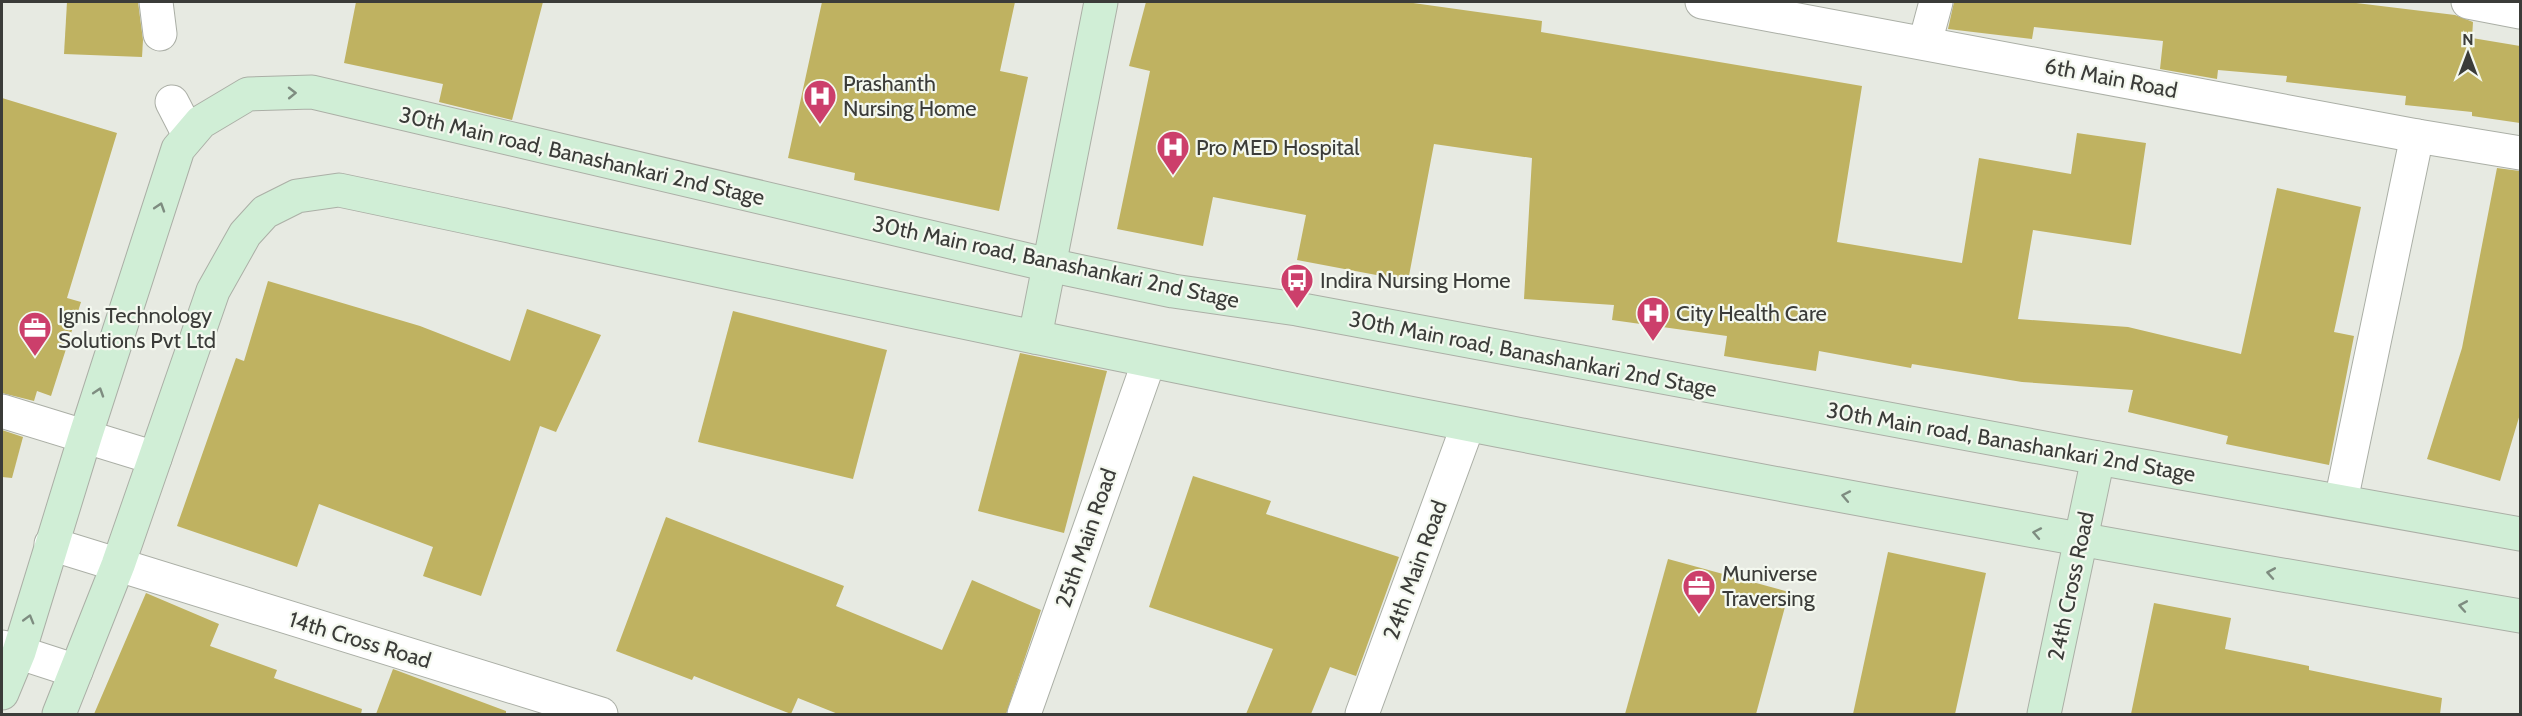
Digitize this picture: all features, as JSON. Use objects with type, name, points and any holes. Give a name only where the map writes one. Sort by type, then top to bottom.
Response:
[{"type":"main road","points":[[1035,337],[1101,2]]},
{"type":"main road","name":"30th Main road, Banashankari 2nd Stage","points":[[2,693],[10,650],[51,544],[178,149],[201,122],[248,94],[312,93],[1049,265],[1173,291],[1298,309],[2520,534]]},
{"type":"main road","points":[[59,714],[118,565],[213,291],[245,234],[265,212],[297,196],[339,190],[1149,361],[1468,425],[2080,541],[2520,616]]},
{"type":"main road","name":"24th Cross Road","points":[[2044,714],[2098,458]]},
{"type":"street","points":[[156,2],[160,34]]},
{"type":"street","name":"6th Main Road","points":[[1702,2],[2416,136],[2520,153]]},
{"type":"street","points":[[1925,43],[1935,2]]},
{"type":"street","points":[[2468,2],[2520,12]]},
{"type":"street","points":[[172,102],[189,135]]},
{"type":"street","points":[[2341,501],[2416,136]]},
{"type":"street","name":"25th Main Road","points":[[1023,714],[1149,361]]},
{"type":"street","points":[[2,411],[155,458]]},
{"type":"street","name":"24th Main Road","points":[[1362,714],[1468,425]]},
{"type":"street","name":"14th Cross Road","points":[[51,544],[601,714]]},
{"type":"street","points":[[10,650],[76,671]]},
{"type":"building","points":[[67,2],[138,2],[143,40],[142,57],[64,54]]},
{"type":"building","points":[[356,2],[543,2],[512,120],[439,102],[443,84],[344,63]]},
{"type":"building","points":[[822,2],[1015,2],[1000,71],[1028,77],[999,211],[854,180],[855,173],[788,158]]},
{"type":"building","points":[[1146,2],[1406,2],[1542,21],[1541,32],[1862,86],[1837,242],[1962,263],[1979,158],[2071,174],[2077,133],[2146,143],[2131,245],[2033,230],[2018,319],[2128,327],[2241,354],[2277,188],[2361,207],[2334,332],[2354,336],[2329,465],[2226,444],[2228,436],[2128,412],[2133,390],[2022,382],[1912,364],[1911,368],[1819,351],[1816,371],[1724,356],[1727,336],[1612,320],[1614,305],[1524,299],[1532,158],[1434,144],[1408,281],[1297,260],[1306,215],[1213,197],[1203,246],[1117,229],[1150,71],[1129,66]]},
{"type":"building","points":[[1954,2],[2348,2],[2455,15],[2473,22],[2472,38],[2520,46],[2520,123],[2472,116],[2472,112],[2405,105],[2406,96],[2286,82],[2287,76],[2218,70],[2217,79],[2160,69],[2163,41],[2034,27],[2032,39],[1948,29]]},
{"type":"building","points":[[2,98],[117,133],[67,298],[81,302],[51,396],[37,391],[34,401],[2,393]]},
{"type":"building","points":[[2497,168],[2520,171],[2520,414],[2500,481],[2427,459],[2462,348]]},
{"type":"building","points":[[268,281],[420,326],[510,361],[527,309],[601,335],[556,432],[540,426],[481,596],[423,576],[433,547],[319,504],[297,567],[177,526],[236,358],[244,361]]},
{"type":"building","points":[[733,311],[887,350],[853,479],[698,442]]},
{"type":"building","points":[[1020,353],[1107,371],[1064,533],[978,511]]},
{"type":"building","points":[[2,430],[23,437],[12,478],[2,477]]},
{"type":"building","points":[[1193,476],[1271,501],[1266,514],[1399,557],[1356,676],[1330,667],[1311,714],[1246,714],[1273,649],[1149,607]]},
{"type":"building","points":[[666,517],[844,586],[836,606],[942,650],[972,580],[1041,610],[1006,714],[838,714],[798,698],[791,714],[694,676],[692,680],[616,651]]},
{"type":"building","points":[[1888,552],[1986,573],[1955,714],[1853,714]]},
{"type":"building","points":[[1668,559],[1789,592],[1756,714],[1625,714]]},
{"type":"building","points":[[146,593],[219,624],[210,646],[277,670],[274,678],[362,709],[361,714],[94,714]]},
{"type":"building","points":[[2154,603],[2231,618],[2225,649],[2309,666],[2309,670],[2442,698],[2440,714],[2131,714]]},
{"type":"building","points":[[393,669],[506,711],[506,714],[376,714]]},
{"type":"place","name":"Prashanth Nursing Home","points":[[820,125]]},
{"type":"place","name":"Pro MED Hospital","points":[[1173,176]]},
{"type":"place","name":"Indira Nursing Home","points":[[1297,309]]},
{"type":"place","name":"City Health Care","points":[[1653,342]]},
{"type":"place","name":"Ignis Technology Solutions Pvt Ltd","points":[[35,357]]},
{"type":"place","name":"Muniverse Traversing","points":[[1699,615]]}]
